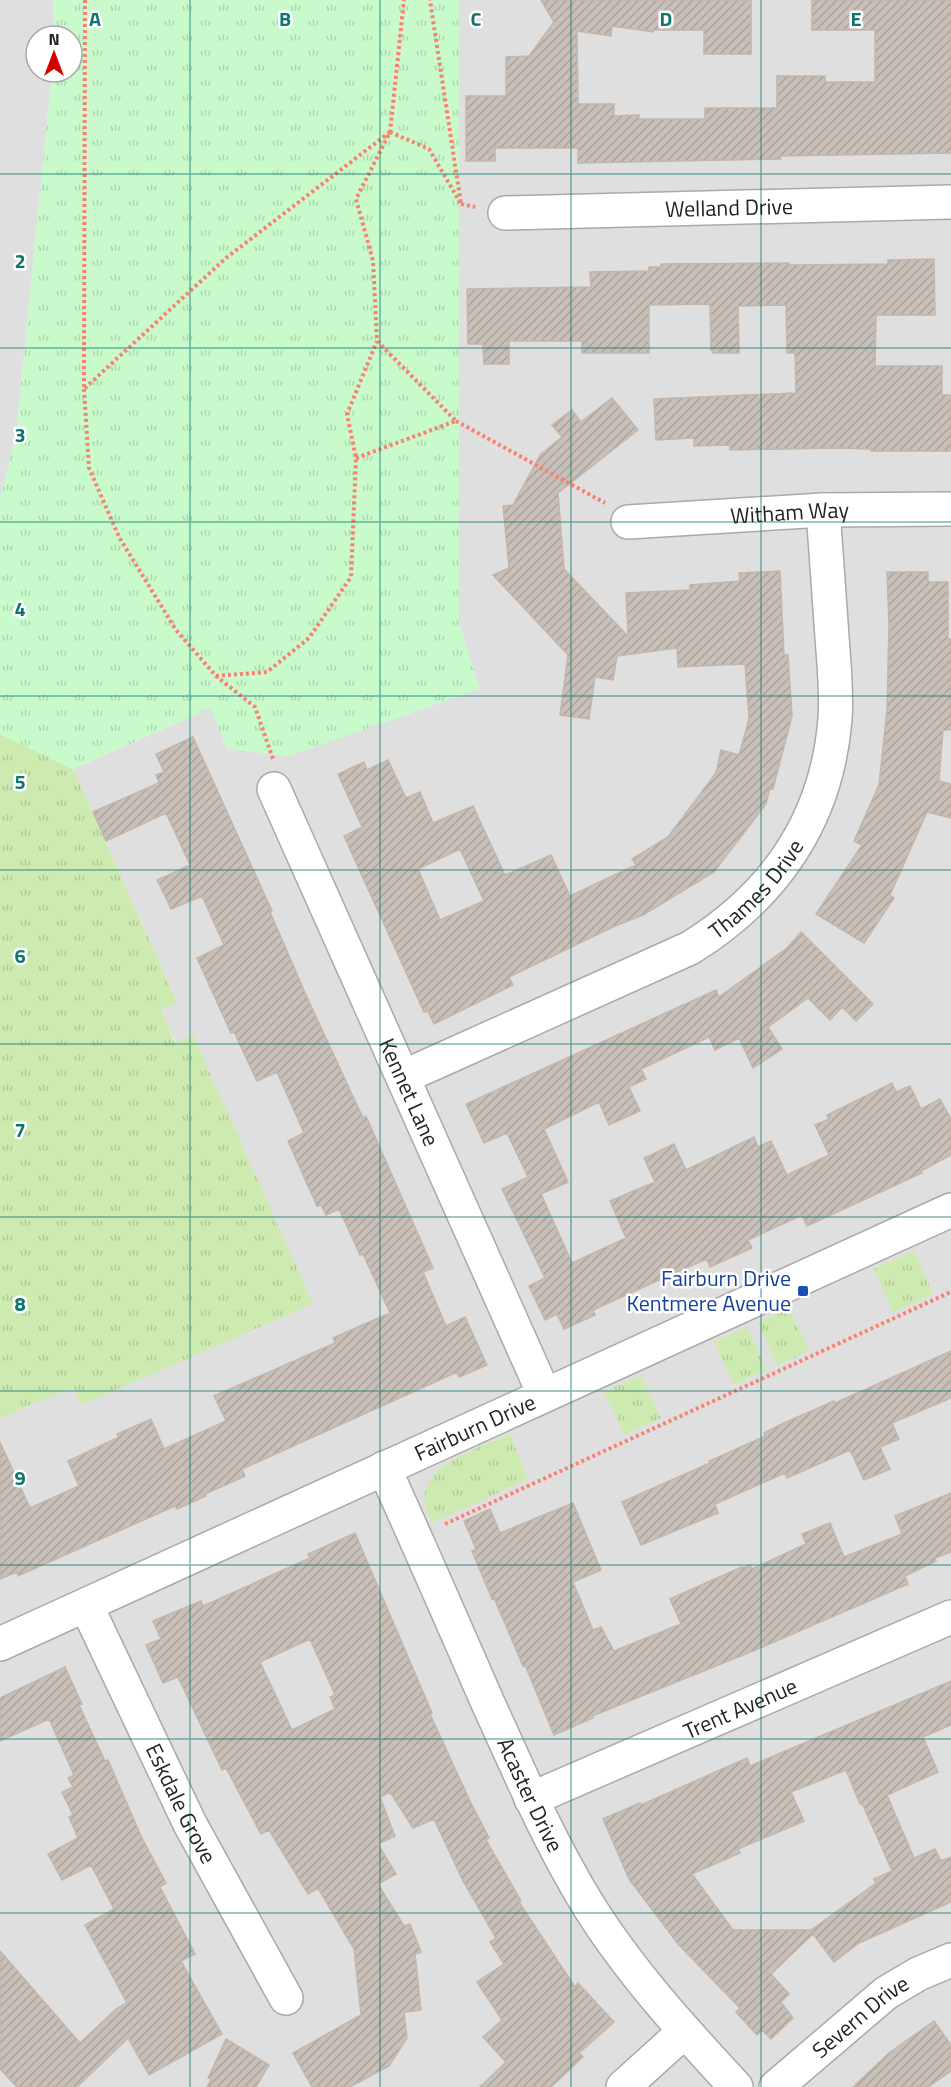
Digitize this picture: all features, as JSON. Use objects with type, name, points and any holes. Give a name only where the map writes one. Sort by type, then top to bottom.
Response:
[{"type":"street","name":"Welland Drive","points":[[505,213],[951,202]]},
{"type":"street","name":"Witham Way","points":[[628,522],[823,510],[951,508]]},
{"type":"street","name":"Thames Drive","points":[[403,1077],[690,948],[738,914],[778,871],[792,851],[814,809],[833,741],[836,694],[823,510]]},
{"type":"street","name":"Kennet Lane","points":[[274,789],[544,1394]]},
{"type":"street","name":"Fairburn Drive","points":[[0,1644],[951,1210]]},
{"type":"street","name":"Acaster Drive","points":[[384,1468],[531,1799],[561,1859],[591,1910],[628,1961],[685,2031],[736,2087]]},
{"type":"street","name":"Eskdale Grove","points":[[86,1605],[190,1824],[286,1998]]},
{"type":"street","name":"Trent Avenue","points":[[531,1799],[951,1617]]},
{"type":"street","name":"Severn Drive","points":[[776,2087],[886,1993],[918,1974],[951,1960]]},
{"type":"street","points":[[624,2087],[685,2031]]},
{"type":"path","points":[[86,0],[84,389],[89,468],[119,537],[176,630],[216,676],[255,707],[275,765],[274,789]]},
{"type":"path","points":[[216,676],[267,672],[309,638],[351,577],[356,458],[347,414],[377,341],[373,261],[356,199],[390,132],[404,0]]},
{"type":"path","points":[[390,132],[429,149],[461,204],[430,0]]},
{"type":"path","points":[[84,389],[226,258],[390,132]]},
{"type":"path","points":[[377,341],[456,421],[601,500],[628,522]]},
{"type":"path","points":[[356,458],[456,421]]},
{"type":"path","points":[[416,1538],[951,1292]]},
{"type":"shaded area","points":[[0,0],[53,0],[54,24],[24,24],[24,84],[51,84],[16,435],[0,499]]},
{"type":"shaded area","points":[[459,0],[951,0],[951,2087],[0,2087],[0,1418],[74,1386],[81,1405],[193,1036],[176,1043],[160,1009],[177,1002],[73,769],[211,708],[480,689],[459,623]]},
{"type":"green space","points":[[53,0],[459,0],[459,623],[480,689],[289,756],[227,749],[211,708],[73,769],[0,734],[0,499],[16,435],[51,84],[84,84],[84,24],[54,24]]},
{"type":"green space","points":[[0,734],[73,769],[177,1002],[161,1010],[175,1043],[193,1035],[313,1304],[81,1405],[73,1387],[0,1418]]},
{"type":"green space","points":[[914,1251],[933,1294],[893,1312],[874,1269]]},
{"type":"green space","points":[[789,1308],[809,1351],[777,1365],[758,1322]]},
{"type":"green space","points":[[747,1327],[766,1370],[734,1385],[714,1342]]},
{"type":"green space","points":[[641,1375],[661,1418],[624,1435],[604,1392]]},
{"type":"green space","points":[[510,1434],[528,1479],[432,1523],[425,1506],[425,1491],[431,1479],[441,1468],[454,1460]]},
{"type":"building","points":[[541,0],[751,0],[751,54],[704,54],[704,30],[654,30],[653,32],[612,26],[611,36],[577,31],[578,104],[614,104],[614,116],[639,115],[639,119],[705,119],[705,108],[777,108],[777,76],[825,76],[825,82],[875,82],[875,30],[812,30],[812,0],[951,0],[951,153],[578,163],[578,148],[495,148],[495,161],[466,161],[466,96],[506,96],[506,57],[529,56],[554,22]]},
{"type":"building","points":[[934,259],[935,315],[876,315],[875,366],[942,366],[942,395],[951,395],[951,451],[871,451],[871,449],[836,448],[730,450],[730,445],[694,446],[694,438],[656,440],[654,399],[796,393],[795,353],[787,353],[786,305],[738,306],[739,353],[713,353],[711,350],[710,304],[649,305],[649,353],[582,353],[582,341],[509,341],[509,364],[484,364],[483,344],[468,344],[467,289],[591,287],[590,272],[649,271],[649,267],[661,267],[661,264],[888,264],[888,260]]},
{"type":"building","points":[[612,398],[638,430],[558,493],[564,569],[628,636],[626,593],[690,590],[690,585],[740,581],[739,573],[780,571],[784,655],[788,655],[792,716],[773,789],[770,788],[766,804],[714,872],[643,915],[509,977],[513,985],[434,1024],[428,1011],[424,1012],[344,836],[362,827],[338,774],[364,762],[367,770],[388,760],[406,798],[420,792],[433,823],[473,806],[505,875],[551,855],[570,896],[636,865],[632,859],[668,837],[716,773],[721,750],[739,755],[749,719],[745,664],[678,667],[677,648],[617,656],[613,680],[595,677],[589,719],[560,715],[568,655],[493,575],[509,568],[503,506],[513,505],[540,455],[562,437],[552,425],[572,410],[581,422]],"holes":[[[460,849],[484,901],[440,920],[418,869]]]},
{"type":"building","points":[[887,572],[928,572],[928,582],[948,582],[948,639],[951,639],[951,730],[943,730],[939,781],[951,784],[951,818],[927,812],[890,895],[894,898],[864,943],[816,914],[862,845],[854,841],[879,785],[887,710],[889,625]]},
{"type":"building","points":[[193,737],[272,911],[270,912],[306,995],[363,1118],[366,1116],[433,1268],[423,1272],[446,1326],[465,1317],[487,1365],[459,1377],[457,1372],[242,1469],[245,1476],[177,1509],[175,1506],[18,1576],[17,1572],[0,1579],[0,1442],[30,1508],[79,1486],[68,1461],[119,1437],[117,1434],[151,1419],[164,1449],[226,1421],[214,1396],[335,1343],[333,1338],[390,1313],[339,1209],[326,1215],[321,1205],[317,1206],[288,1141],[304,1133],[277,1072],[257,1081],[234,1032],[231,1033],[197,958],[224,945],[202,896],[171,909],[157,880],[190,865],[166,813],[106,841],[93,812],[159,783],[156,775],[164,772],[156,754]]},
{"type":"building","points":[[801,932],[873,1004],[856,1021],[842,1007],[830,1020],[808,998],[768,1027],[782,1049],[753,1068],[739,1038],[715,1050],[709,1037],[641,1069],[646,1079],[629,1087],[640,1111],[609,1125],[599,1102],[544,1129],[568,1182],[541,1194],[572,1263],[626,1238],[610,1201],[655,1182],[644,1158],[674,1144],[686,1170],[754,1137],[758,1147],[771,1141],[787,1175],[829,1155],[815,1125],[829,1119],[827,1115],[892,1083],[896,1092],[910,1086],[921,1109],[940,1099],[951,1119],[951,1155],[921,1171],[922,1173],[807,1226],[802,1215],[748,1240],[752,1248],[710,1267],[707,1259],[593,1310],[595,1315],[564,1329],[557,1314],[545,1320],[529,1286],[545,1278],[502,1189],[528,1177],[507,1133],[484,1143],[466,1104],[716,990],[719,997],[787,948]]},
{"type":"building","points":[[951,1351],[951,1398],[892,1423],[899,1439],[880,1447],[890,1469],[864,1480],[850,1450],[787,1478],[785,1473],[715,1504],[718,1513],[641,1545],[622,1502],[710,1463],[709,1461],[765,1436],[764,1433],[784,1423],[834,1401],[835,1403]]},
{"type":"building","points":[[951,1493],[951,1552],[935,1558],[936,1561],[905,1576],[908,1584],[758,1649],[592,1716],[593,1718],[554,1735],[525,1665],[523,1666],[494,1598],[492,1599],[472,1551],[476,1549],[464,1521],[490,1509],[500,1533],[573,1503],[601,1570],[573,1582],[593,1630],[601,1627],[614,1651],[681,1624],[670,1599],[742,1567],[750,1565],[752,1569],[806,1544],[802,1534],[830,1523],[844,1557],[902,1534],[895,1516]]},
{"type":"building","points":[[355,1533],[432,1713],[430,1714],[489,1838],[486,1840],[521,1901],[519,1902],[575,1987],[578,1983],[614,2022],[579,2053],[583,2057],[551,2087],[480,2087],[506,2062],[483,2037],[502,2020],[477,1982],[504,1964],[490,1942],[496,1938],[463,1881],[434,1819],[413,1828],[390,1792],[380,1797],[395,1836],[378,1844],[396,1874],[378,1884],[404,1926],[410,1924],[421,1952],[415,1954],[421,2010],[404,2012],[407,2038],[389,2066],[350,2087],[312,2087],[293,2053],[361,2015],[354,1949],[318,1888],[308,1894],[269,1830],[261,1834],[226,1768],[222,1770],[178,1677],[163,1683],[146,1645],[161,1639],[153,1621],[201,1601],[203,1606],[310,1558],[308,1554]],"holes":[[[310,1639],[335,1695],[330,1697],[335,1709],[292,1730],[260,1662]]]},
{"type":"building","points":[[65,1667],[82,1704],[79,1705],[105,1761],[108,1760],[142,1838],[166,1883],[160,1887],[195,1954],[181,1961],[222,2034],[149,2075],[128,2038],[77,2087],[17,2087],[0,2069],[0,1951],[80,2043],[116,2009],[127,2003],[85,1925],[114,1909],[91,1865],[62,1880],[48,1854],[78,1838],[69,1817],[73,1815],[62,1792],[73,1787],[68,1778],[74,1775],[49,1719],[0,1741],[0,1698]]},
{"type":"building","points":[[951,1681],[951,1725],[923,1737],[938,1772],[887,1795],[914,1858],[935,1849],[941,1861],[951,1857],[951,1902],[859,1943],[834,1962],[813,1934],[771,1974],[789,1994],[781,2002],[793,2018],[771,2039],[762,2030],[757,2035],[736,2012],[740,2008],[678,1944],[629,1879],[603,1819],[640,1803],[641,1805],[747,1758],[750,1766]],"holes":[[[846,1770],[860,1804],[862,1803],[892,1871],[874,1879],[876,1883],[811,1930],[733,1930],[692,1874],[740,1853],[738,1849],[804,1821],[791,1792]]]},
{"type":"building","points":[[934,2021],[951,2045],[951,2071],[928,2087],[853,2087],[889,2053]]},
{"type":"building","points":[[226,2039],[269,2065],[256,2087],[207,2087],[211,2079],[208,2078]]},
{"type":"place","name":"Fairburn Drive Kentmere Avenue","points":[[803,1291]]}]
